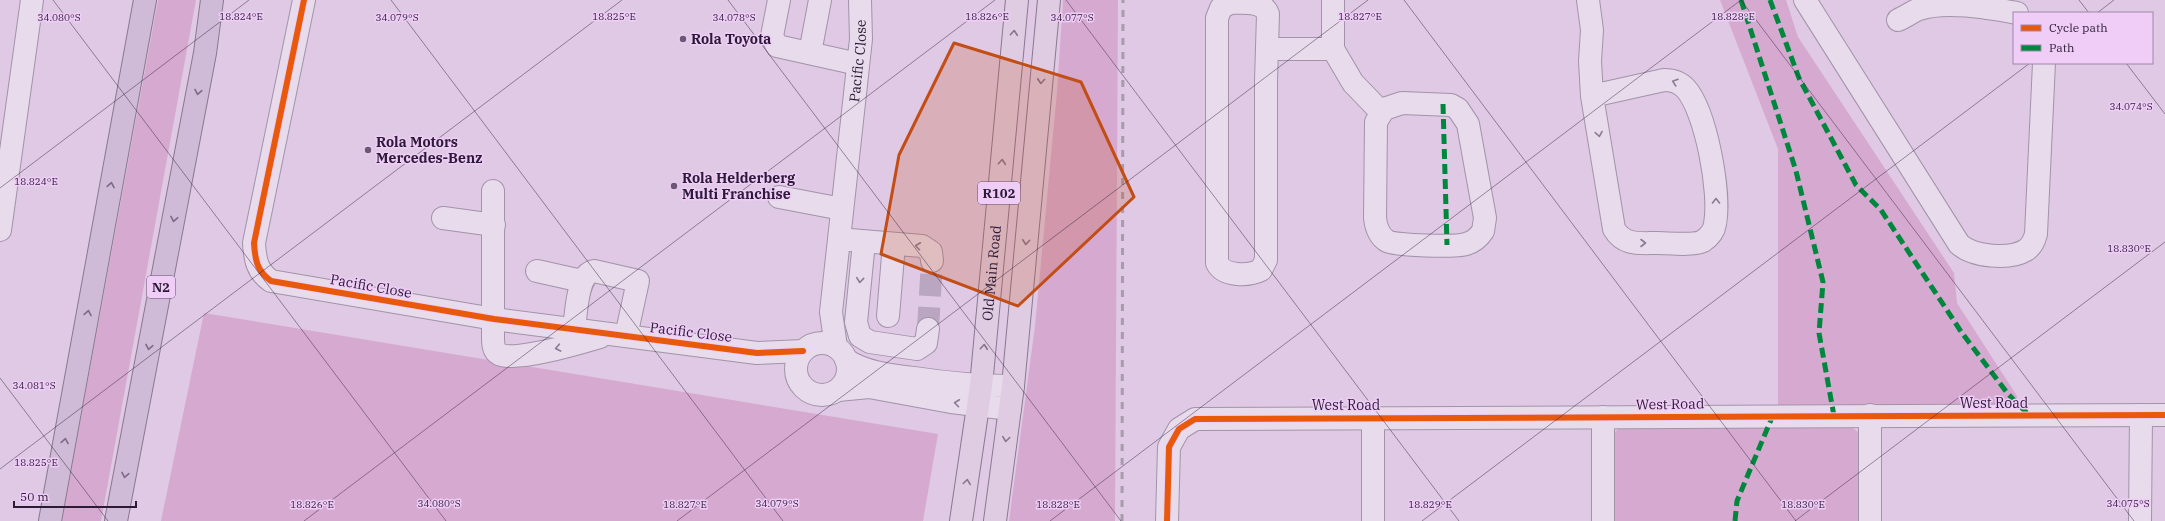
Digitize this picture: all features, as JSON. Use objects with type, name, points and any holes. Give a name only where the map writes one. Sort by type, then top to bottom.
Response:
[{"type":"highway","points":[[117,148],[131,0]]},
{"type":"highway","points":[[50,521],[145,0]]},
{"type":"highway","name":"N2","points":[[116,521],[205,54],[212,0]]},
{"type":"highway","points":[[205,54],[225,0]]},
{"type":"main road","name":"Old Main Road","points":[[961,521],[980,395],[1017,0]]},
{"type":"main road","name":"R102","points":[[995,521],[1013,386],[1049,0]]},
{"type":"street","points":[[0,230],[32,0]]},
{"type":"street","name":"Pacific Close","points":[[304,0],[254,243],[258,267],[271,281],[494,319],[757,353]]},
{"type":"street","points":[[779,0],[772,36],[775,43],[781,47],[858,64]]},
{"type":"street","points":[[810,53],[820,0]]},
{"type":"street","name":"Pacific Close","points":[[831,312],[861,39],[860,0]]},
{"type":"street","points":[[1333,0],[1333,49],[1353,83],[1381,112]]},
{"type":"street","points":[[1588,0],[1592,30],[1590,61],[1592,96],[1612,219],[1618,234],[1626,241],[1633,243],[1674,243],[1703,240],[1712,233],[1715,224],[1715,182],[1710,152],[1698,112],[1686,88],[1676,81],[1664,80],[1592,96]]},
{"type":"street","points":[[1804,0],[1958,244],[1970,252],[1980,255],[1992,256],[2020,252],[2027,249],[2033,243],[2036,234],[2044,64]]},
{"type":"street","points":[[1256,3],[1262,5],[1268,14],[1267,49],[1266,260],[1263,268],[1257,272],[1232,274],[1219,268],[1217,257],[1217,18],[1221,8],[1230,4],[1256,3]]},
{"type":"street","points":[[1898,20],[1919,9],[1939,5],[1955,4],[2013,12]]},
{"type":"street","points":[[1267,49],[1333,49]]},
{"type":"street","points":[[1395,104],[1443,104],[1458,109],[1465,116],[1471,137],[1485,218],[1483,231],[1479,237],[1466,244],[1456,245],[1394,244],[1382,237],[1378,230],[1375,218],[1376,122],[1381,112],[1395,104]]},
{"type":"street","points":[[494,191],[494,348],[499,354],[505,356],[563,348],[618,335],[638,281],[594,271],[587,273],[582,281],[574,330]]},
{"type":"street","points":[[779,197],[842,208]]},
{"type":"street","points":[[443,218],[494,224]]},
{"type":"street","points":[[838,239],[926,248],[931,252],[932,261]]},
{"type":"street","points":[[864,242],[856,322],[860,336],[870,342],[917,349],[922,348],[926,343],[928,329]]},
{"type":"street","points":[[888,316],[894,244]]},
{"type":"street","points":[[537,271],[582,281]]},
{"type":"street","points":[[797,377],[797,363],[831,312]]},
{"type":"street","points":[[757,353],[797,377],[804,389],[816,395],[830,394],[838,390],[845,383],[848,374],[841,354],[831,312]]},
{"type":"street","points":[[757,353],[808,348],[824,343],[860,368],[980,395],[1010,409]]},
{"type":"street","points":[[838,390],[869,387],[951,402],[1013,386]]},
{"type":"street","points":[[1870,415],[1870,521]]},
{"type":"street","points":[[2140,521],[2141,415]]},
{"type":"street","name":"West Road","points":[[1167,521],[1169,448],[1178,429],[1195,419],[1373,417],[2165,415]]},
{"type":"street","points":[[1373,417],[1373,521]]},
{"type":"street","points":[[1603,417],[1603,521]]},
{"type":"highlighted area","points":[[954,43],[1081,82],[1134,197],[1018,306],[881,254],[899,155]]},
{"type":"shaded area","points":[[158,0],[196,0],[101,521],[62,521]]},
{"type":"shaded area","points":[[1063,0],[1118,0],[1115,521],[1009,521],[1035,326],[1057,92]]},
{"type":"shaded area","points":[[1720,0],[1786,0],[1798,37],[1954,273],[1957,303],[2017,396],[2017,407],[1778,409],[1778,149]]},
{"type":"shaded area","points":[[204,313],[938,434],[923,521],[161,521]]},
{"type":"shaded area","points":[[1849,425],[1858,432],[1860,436],[1861,521],[1610,521],[1613,434],[1621,426]]},
{"type":"tunnel","points":[[928,329],[932,261]]},
{"type":"railway","points":[[1122,521],[1123,0]]},
{"type":"marked path","points":[[1741,0],[1796,171],[1823,282],[1819,333],[1834,416]]},
{"type":"marked path","points":[[1770,0],[1799,78],[1856,185],[1881,210],[1962,333],[2008,394],[2029,415]]},
{"type":"marked path","points":[[1443,104],[1447,245]]},
{"type":"marked path","points":[[1735,521],[1737,501],[1773,415]]},
{"type":"cycle path","points":[[304,0],[254,243],[258,265],[266,277],[271,281],[494,319],[757,353],[803,351]]},
{"type":"cycle path","points":[[1167,521],[1169,447],[1179,429],[1195,419],[2165,415]]},
{"type":"place","name":"Rola Toyota","points":[[683,39]]},
{"type":"place","name":"Rola Motors Mercedes-Benz","points":[[368,150]]},
{"type":"place","name":"Rola Helderberg Multi Franchise","points":[[674,186]]}]
